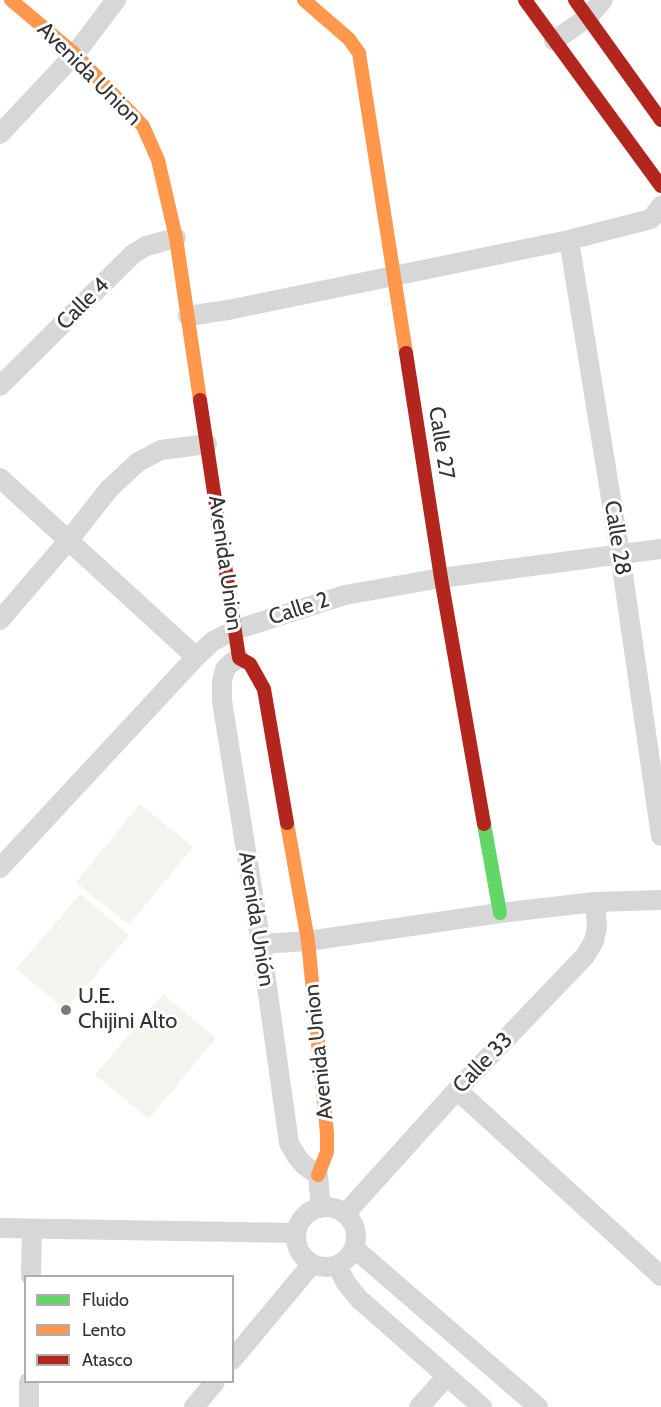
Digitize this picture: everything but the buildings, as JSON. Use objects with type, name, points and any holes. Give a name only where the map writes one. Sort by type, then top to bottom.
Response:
[{"type":"street","name":"Avenida Union","points":[[10,0],[75,54],[144,126],[158,160],[176,238],[239,658],[250,664],[264,689],[308,941],[327,1133],[327,1152],[318,1175]]},
{"type":"street","points":[[0,134],[75,54],[116,0]]},
{"type":"street","name":"Calle 27","points":[[304,0],[349,39],[359,52],[441,579],[500,913]]},
{"type":"street","points":[[525,0],[661,186]]},
{"type":"street","points":[[575,0],[661,120]]},
{"type":"street","points":[[554,41],[588,17],[603,0]]},
{"type":"street","points":[[188,316],[228,310],[569,240],[651,219],[661,206]]},
{"type":"street","name":"Calle 4","points":[[0,386],[133,254],[146,246],[176,238]]},
{"type":"street","name":"Calle 28","points":[[569,240],[620,554],[661,836]]},
{"type":"street","points":[[0,620],[109,489],[138,462],[161,450],[207,444]]},
{"type":"street","points":[[0,478],[196,657]]},
{"type":"street","name":"Calle 2","points":[[0,868],[196,657],[213,641],[235,630],[345,594],[661,549]]},
{"type":"street","name":"Avenida Unión","points":[[239,658],[225,669],[222,681],[222,701],[261,944],[289,1143],[304,1165],[318,1175]]},
{"type":"street","points":[[261,944],[308,941],[500,913],[596,902],[661,900]]},
{"type":"street","name":"Calle 33","points":[[345,1214],[457,1090],[585,956],[594,941],[597,927],[596,902]]},
{"type":"street","points":[[457,1090],[661,1276]]},
{"type":"street","points":[[318,1175],[321,1208]]},
{"type":"street","points":[[330,1207],[345,1214],[356,1230],[357,1239],[354,1248],[344,1262],[328,1268],[312,1264],[304,1259],[296,1242],[296,1233],[305,1216],[312,1210],[330,1207]]},
{"type":"street","points":[[0,1228],[296,1233]]},
{"type":"street","points":[[31,1275],[32,1229]]},
{"type":"street","points":[[354,1248],[538,1407]]},
{"type":"street","points":[[234,1358],[312,1264]]},
{"type":"street","points":[[337,1265],[359,1299],[482,1407]]},
{"type":"street","points":[[419,1407],[447,1376]]},
{"type":"street","points":[[29,1383],[29,1407]]},
{"type":"street","points":[[194,1407],[214,1383]]},
{"type":"shaded area","points":[[140,804],[193,847],[129,925],[76,882]]},
{"type":"shaded area","points":[[80,894],[129,935],[66,1010],[16,969]]},
{"type":"shaded area","points":[[163,994],[216,1038],[149,1119],[95,1075]]},
{"type":"traffic: fast","points":[[484,824],[500,913]]},
{"type":"traffic: slow","points":[[11,0],[75,54],[143,126],[158,160],[176,238],[200,400]]},
{"type":"traffic: slow","points":[[304,0],[349,39],[359,53],[406,353]]},
{"type":"traffic: slow","points":[[287,823],[308,941],[327,1133],[327,1152],[318,1175]]},
{"type":"traffic: jam","points":[[525,0],[661,186]]},
{"type":"traffic: jam","points":[[575,0],[661,120]]},
{"type":"traffic: jam","points":[[406,353],[441,578],[484,824]]},
{"type":"traffic: jam","points":[[200,400],[239,658],[250,664],[264,689],[287,823]]},
{"type":"place","name":"U.E. Chijini Alto","points":[[66,1010]]}]
